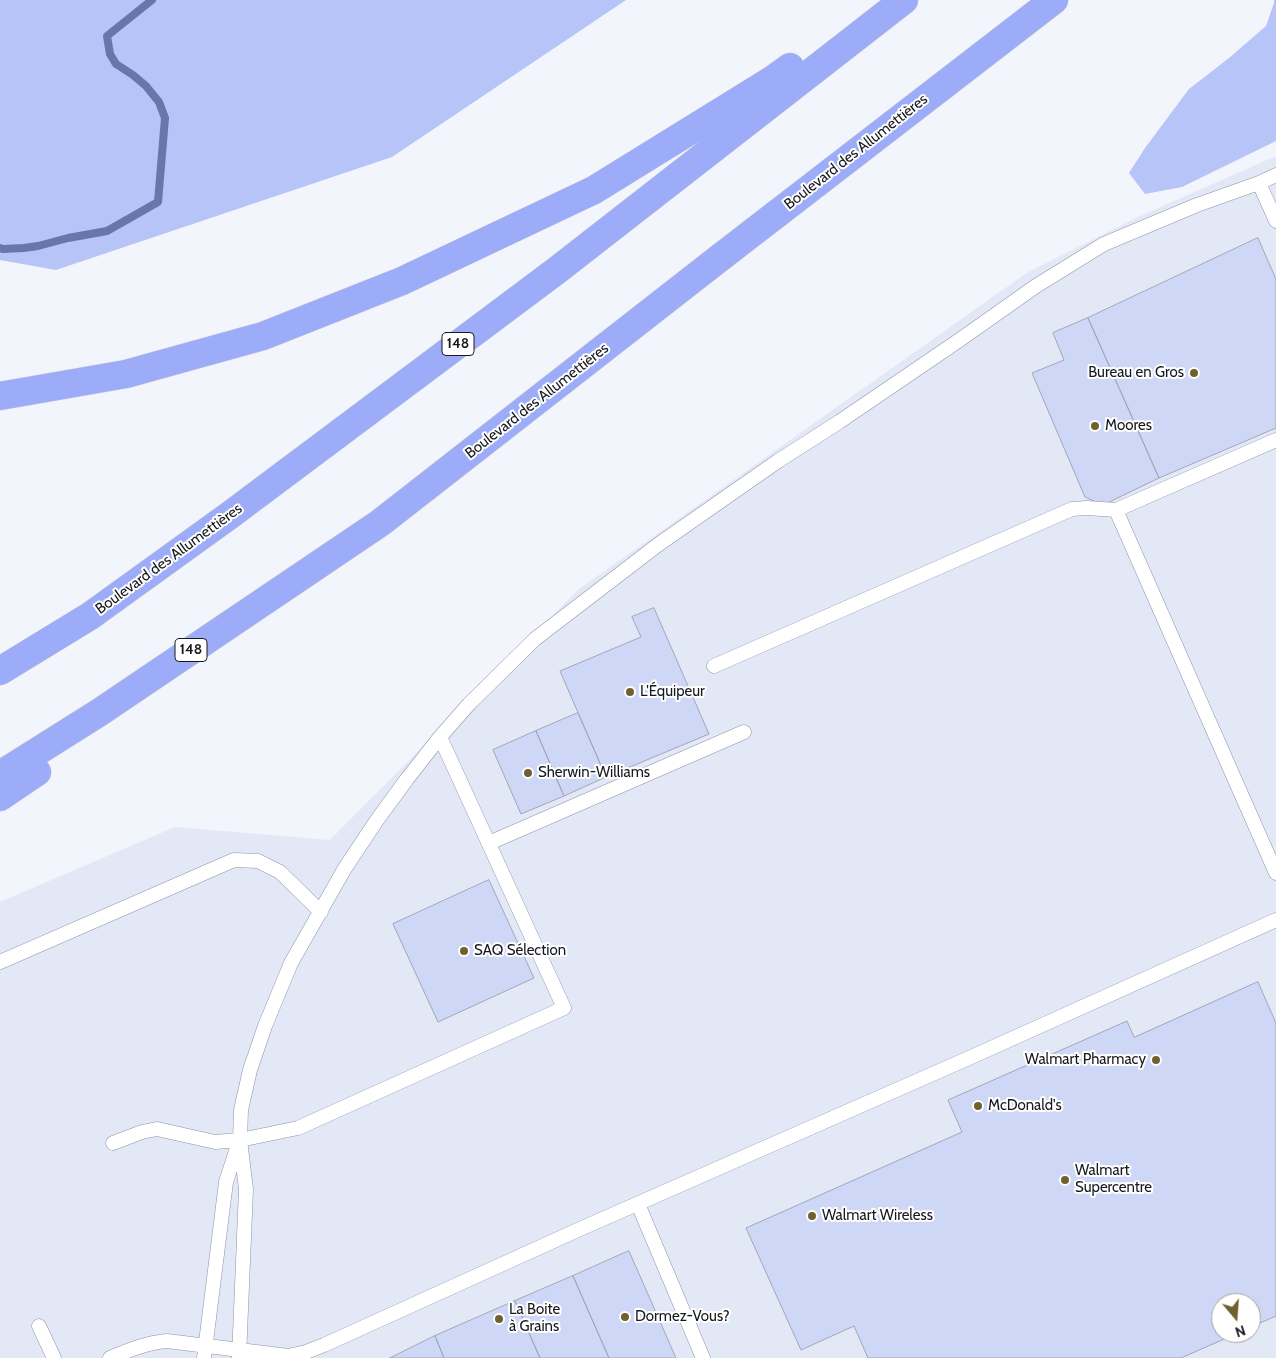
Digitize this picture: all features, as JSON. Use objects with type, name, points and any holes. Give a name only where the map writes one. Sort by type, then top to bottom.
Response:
[{"type":"highway","points":[[0,396],[126,374],[263,336],[402,281],[594,190],[772,80],[882,0]]},
{"type":"highway","name":"Boulevard des Allumettières","points":[[0,671],[90,616],[230,516],[556,271],[904,0]]},
{"type":"highway","name":"Boulevard des Allumettières","points":[[0,775],[100,712],[380,523],[716,260],[1054,0]]},
{"type":"highway","points":[[0,797],[60,758],[380,523]]},
{"type":"lane","points":[[240,1354],[246,1189],[240,1140],[242,1110],[250,1070],[264,1026],[291,963],[345,868],[377,820],[440,737],[469,704],[535,638],[610,580],[778,461],[839,422],[1036,286],[1104,244],[1197,205],[1276,175]]},
{"type":"lane","points":[[1259,183],[1276,220]]},
{"type":"lane","points":[[714,666],[1072,509],[1116,510],[1276,440]]},
{"type":"lane","points":[[1116,510],[1276,873]]},
{"type":"lane","points":[[489,843],[744,732]]},
{"type":"lane","points":[[113,1143],[142,1132],[157,1129],[215,1142],[240,1140],[298,1128],[564,1008],[440,737]]},
{"type":"lane","points":[[0,962],[234,860],[258,861],[280,872],[321,912]]},
{"type":"lane","points":[[110,1358],[152,1342],[167,1341],[204,1352],[288,1356],[306,1352],[1276,920]]},
{"type":"lane","points":[[204,1352],[226,1182],[240,1140]]},
{"type":"lane","points":[[638,1204],[704,1358]]},
{"type":"lane","points":[[39,1326],[54,1358]]},
{"type":"shaded area","points":[[0,0],[626,0],[392,157],[56,270],[0,260]]},
{"type":"shaded area","points":[[1274,0],[1276,0],[1276,141],[1182,187],[1145,194],[1129,173],[1145,148],[1189,89],[1266,26]]},
{"type":"shaded area","points":[[1276,156],[1276,1358],[0,1358],[0,902],[175,827],[330,840],[579,589],[1028,272],[1138,217]]},
{"type":"building","name":"Bureau en Gros","points":[[1258,238],[1276,279],[1276,428],[1159,478],[1088,318]]},
{"type":"building","name":"Moores","points":[[1088,318],[1159,478],[1103,505],[1085,497],[1032,373],[1064,360],[1053,333]]},
{"type":"building","name":"L'Équipeur","points":[[654,608],[709,734],[606,777],[560,671],[641,637],[632,617]]},
{"type":"building","points":[[578,713],[606,777],[564,796],[536,731]]},
{"type":"building","name":"Sherwin-Williams","points":[[536,731],[564,796],[521,814],[493,750]]},
{"type":"building","name":"SAQ Sélection","points":[[489,880],[534,978],[438,1022],[393,924]]},
{"type":"building","name":"Walmart Supercentre","points":[[1258,982],[1276,1023],[1276,1316],[1261,1323],[1261,1293],[1211,1293],[1211,1343],[1215,1343],[1181,1358],[868,1358],[854,1326],[801,1350],[746,1228],[962,1132],[948,1100],[1127,1021],[1134,1037]]},
{"type":"building","name":"Dormez-Vous?","points":[[629,1251],[676,1358],[609,1358],[573,1276]]},
{"type":"building","points":[[573,1276],[609,1358],[540,1358],[515,1301]]},
{"type":"building","name":"La Boite à Grains","points":[[515,1301],[540,1358],[444,1358],[435,1336]]},
{"type":"building","points":[[435,1336],[444,1358],[390,1358]]},
{"type":"waterway","points":[[0,248],[38,246],[107,231],[158,202],[165,118],[159,102],[146,86],[116,64],[110,54],[107,36],[152,0]]},
{"type":"place","name":"Bureau en Gros","points":[[1194,373]]},
{"type":"place","name":"Moores","points":[[1095,426]]},
{"type":"place","name":"L'Équipeur","points":[[630,692]]},
{"type":"place","name":"Sherwin-Williams","points":[[528,773]]},
{"type":"place","name":"SAQ Sélection","points":[[464,951]]},
{"type":"place","name":"Walmart Pharmacy","points":[[1156,1060]]},
{"type":"place","name":"McDonald's","points":[[978,1106]]},
{"type":"place","name":"Walmart Supercentre","points":[[1065,1180]]},
{"type":"place","name":"Walmart Wireless","points":[[812,1216]]},
{"type":"place","name":"Dormez-Vous?","points":[[625,1317]]},
{"type":"place","name":"La Boite à Grains","points":[[499,1319]]}]
